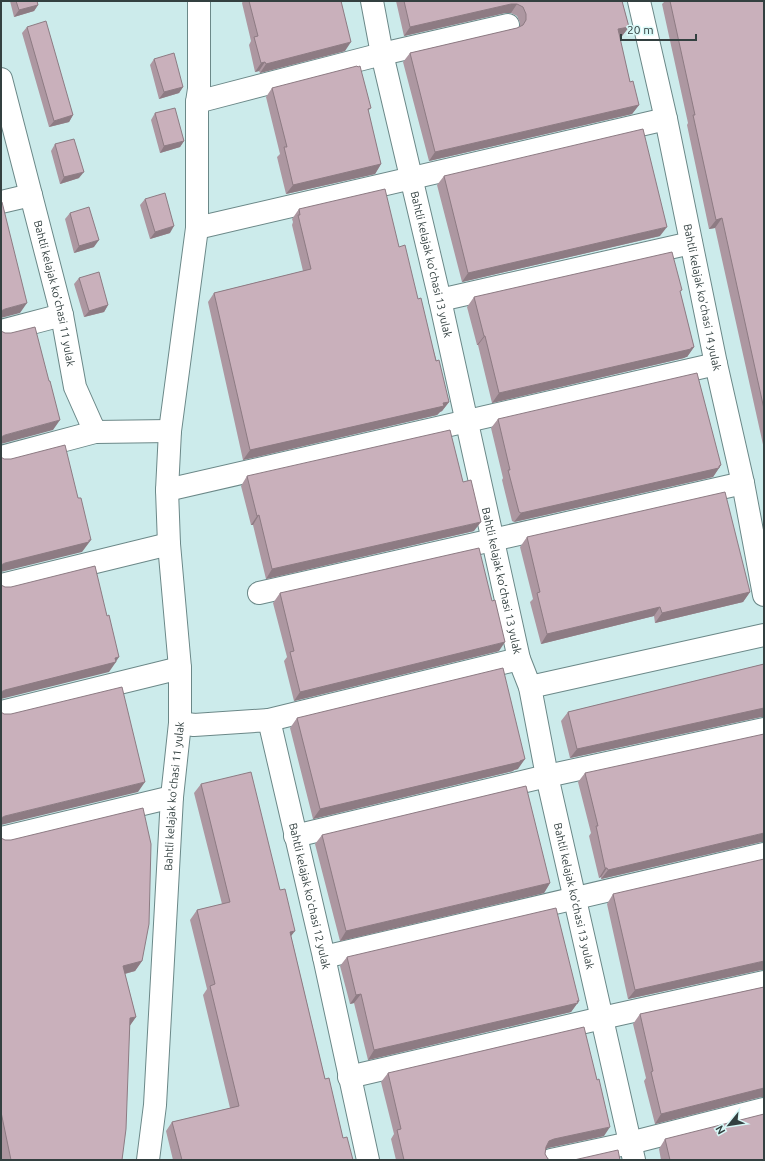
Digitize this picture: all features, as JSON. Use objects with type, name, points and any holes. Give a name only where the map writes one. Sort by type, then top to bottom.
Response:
[{"type":"street","name":"Bahtli kelajak ko'chasi 11 yulak","points":[[148,1160],[155,1105],[172,797],[180,723],[180,668],[169,544],[167,490],[170,431],[197,228],[199,1]]},
{"type":"street","name":"Bahtli kelajak ko'chasi 13 yulak","points":[[372,1],[382,54],[440,300],[494,539],[519,659],[530,687],[547,776],[632,1151]]},
{"type":"street","name":"Bahtli kelajak ko'chasi 14 yulak","points":[[639,1],[666,119],[716,364],[743,483],[764,595]]},
{"type":"street","points":[[197,102],[382,54],[508,25]]},
{"type":"street","name":"Bahtli kelajak ko'chasi 11 yulak","points":[[1,79],[62,315],[75,386],[95,432]]},
{"type":"street","points":[[197,228],[666,119]]},
{"type":"street","points":[[1,202],[31,195]]},
{"type":"street","points":[[440,300],[691,243]]},
{"type":"street","points":[[1,330],[62,315]]},
{"type":"street","points":[[167,490],[716,364]]},
{"type":"street","points":[[1,457],[95,432],[170,431]]},
{"type":"street","points":[[260,593],[743,483]]},
{"type":"street","points":[[1,585],[169,544]]},
{"type":"street","points":[[530,687],[764,635]]},
{"type":"street","points":[[180,723],[194,725],[269,720],[519,659]]},
{"type":"street","points":[[1,712],[180,668]]},
{"type":"street","name":"Bahtli kelajak ko'chasi 12 yulak","points":[[269,720],[324,957],[368,1160]]},
{"type":"street","points":[[295,836],[547,776],[764,729]]},
{"type":"street","points":[[1,838],[172,797]]},
{"type":"street","points":[[324,957],[764,854]]},
{"type":"street","points":[[349,1077],[764,982]]},
{"type":"street","points":[[551,1160],[632,1151],[764,1109]]},
{"type":"building","points":[[16,1],[37,1],[38,5],[19,10]]},
{"type":"building","points":[[249,1],[341,1],[351,42],[266,64],[265,62],[261,63],[254,37],[258,36]]},
{"type":"building","points":[[404,1],[622,1],[629,27],[618,29],[630,82],[633,81],[639,105],[435,152],[410,53],[517,28],[523,25],[526,20],[526,14],[523,7],[517,4],[511,4],[410,27]]},
{"type":"building","points":[[670,1],[764,1],[764,409],[722,218],[716,220]]},
{"type":"building","points":[[46,21],[73,115],[54,121],[27,27]]},
{"type":"building","points":[[174,53],[183,87],[164,92],[154,59]]},
{"type":"building","points":[[360,66],[371,108],[368,109],[381,164],[293,185],[284,147],[287,147],[272,88]]},
{"type":"building","points":[[175,108],[184,141],[164,146],[155,113]]},
{"type":"building","points":[[643,129],[667,227],[468,273],[444,176]]},
{"type":"building","points":[[74,139],[84,172],[64,177],[55,144]]},
{"type":"building","points":[[385,189],[399,247],[405,245],[418,299],[421,298],[436,361],[439,360],[449,402],[443,403],[444,406],[250,450],[214,293],[311,269],[298,215],[300,215],[299,209]]},
{"type":"building","points":[[165,193],[174,226],[155,232],[145,199]]},
{"type":"building","points":[[1,202],[27,303],[1,311]]},
{"type":"building","points":[[89,207],[99,240],[79,246],[70,213]]},
{"type":"building","points":[[672,252],[694,347],[691,349],[499,393],[474,297]]},
{"type":"building","points":[[99,272],[108,305],[89,311],[79,278]]},
{"type":"building","points":[[35,327],[60,420],[1,437],[1,331],[11,333]]},
{"type":"building","points":[[697,373],[721,465],[719,468],[521,513],[519,512],[508,470],[510,470],[498,419]]},
{"type":"building","points":[[450,430],[463,482],[471,480],[481,522],[272,569],[259,515],[257,516],[247,476]]},
{"type":"building","points":[[65,445],[78,498],[81,498],[91,540],[89,540],[89,542],[1,565],[1,457],[4,459],[11,459]]},
{"type":"building","points":[[725,492],[750,592],[662,613],[660,607],[547,634],[537,593],[540,592],[527,537]]},
{"type":"building","points":[[479,548],[492,601],[495,600],[505,642],[300,692],[290,652],[294,651],[280,593]]},
{"type":"building","points":[[95,566],[119,657],[115,658],[116,662],[1,692],[1,585],[11,587]]},
{"type":"building","points":[[764,664],[764,708],[577,749],[568,712]]},
{"type":"building","points":[[503,668],[525,759],[520,762],[320,809],[297,718]]},
{"type":"building","points":[[122,687],[145,782],[1,818],[1,712],[4,714],[11,714]]},
{"type":"building","points":[[764,734],[764,833],[608,870],[605,868],[596,826],[598,826],[585,773]]},
{"type":"building","points":[[251,772],[280,890],[285,889],[295,931],[290,932],[325,1079],[329,1078],[343,1138],[347,1137],[353,1160],[182,1160],[172,1122],[239,1106],[210,986],[215,984],[197,910],[230,902],[201,784]]},
{"type":"building","points":[[526,786],[550,883],[346,931],[322,835]]},
{"type":"building","points":[[143,808],[151,844],[149,924],[142,961],[123,966],[136,1017],[130,1018],[126,1129],[122,1160],[11,1160],[1,1112],[1,838],[11,840]]},
{"type":"building","points":[[764,859],[764,961],[635,990],[613,894]]},
{"type":"building","points":[[556,908],[579,1001],[577,1001],[578,1003],[374,1050],[361,994],[356,995],[347,957]]},
{"type":"building","points":[[764,987],[764,1088],[661,1114],[640,1014]]},
{"type":"building","points":[[584,1027],[597,1080],[599,1079],[610,1127],[549,1141],[545,1154],[550,1160],[404,1160],[397,1130],[401,1129],[388,1073]]},
{"type":"building","points":[[764,1114],[764,1160],[670,1160],[665,1139]]},
{"type":"building","points":[[618,1150],[620,1160],[574,1160]]}]
